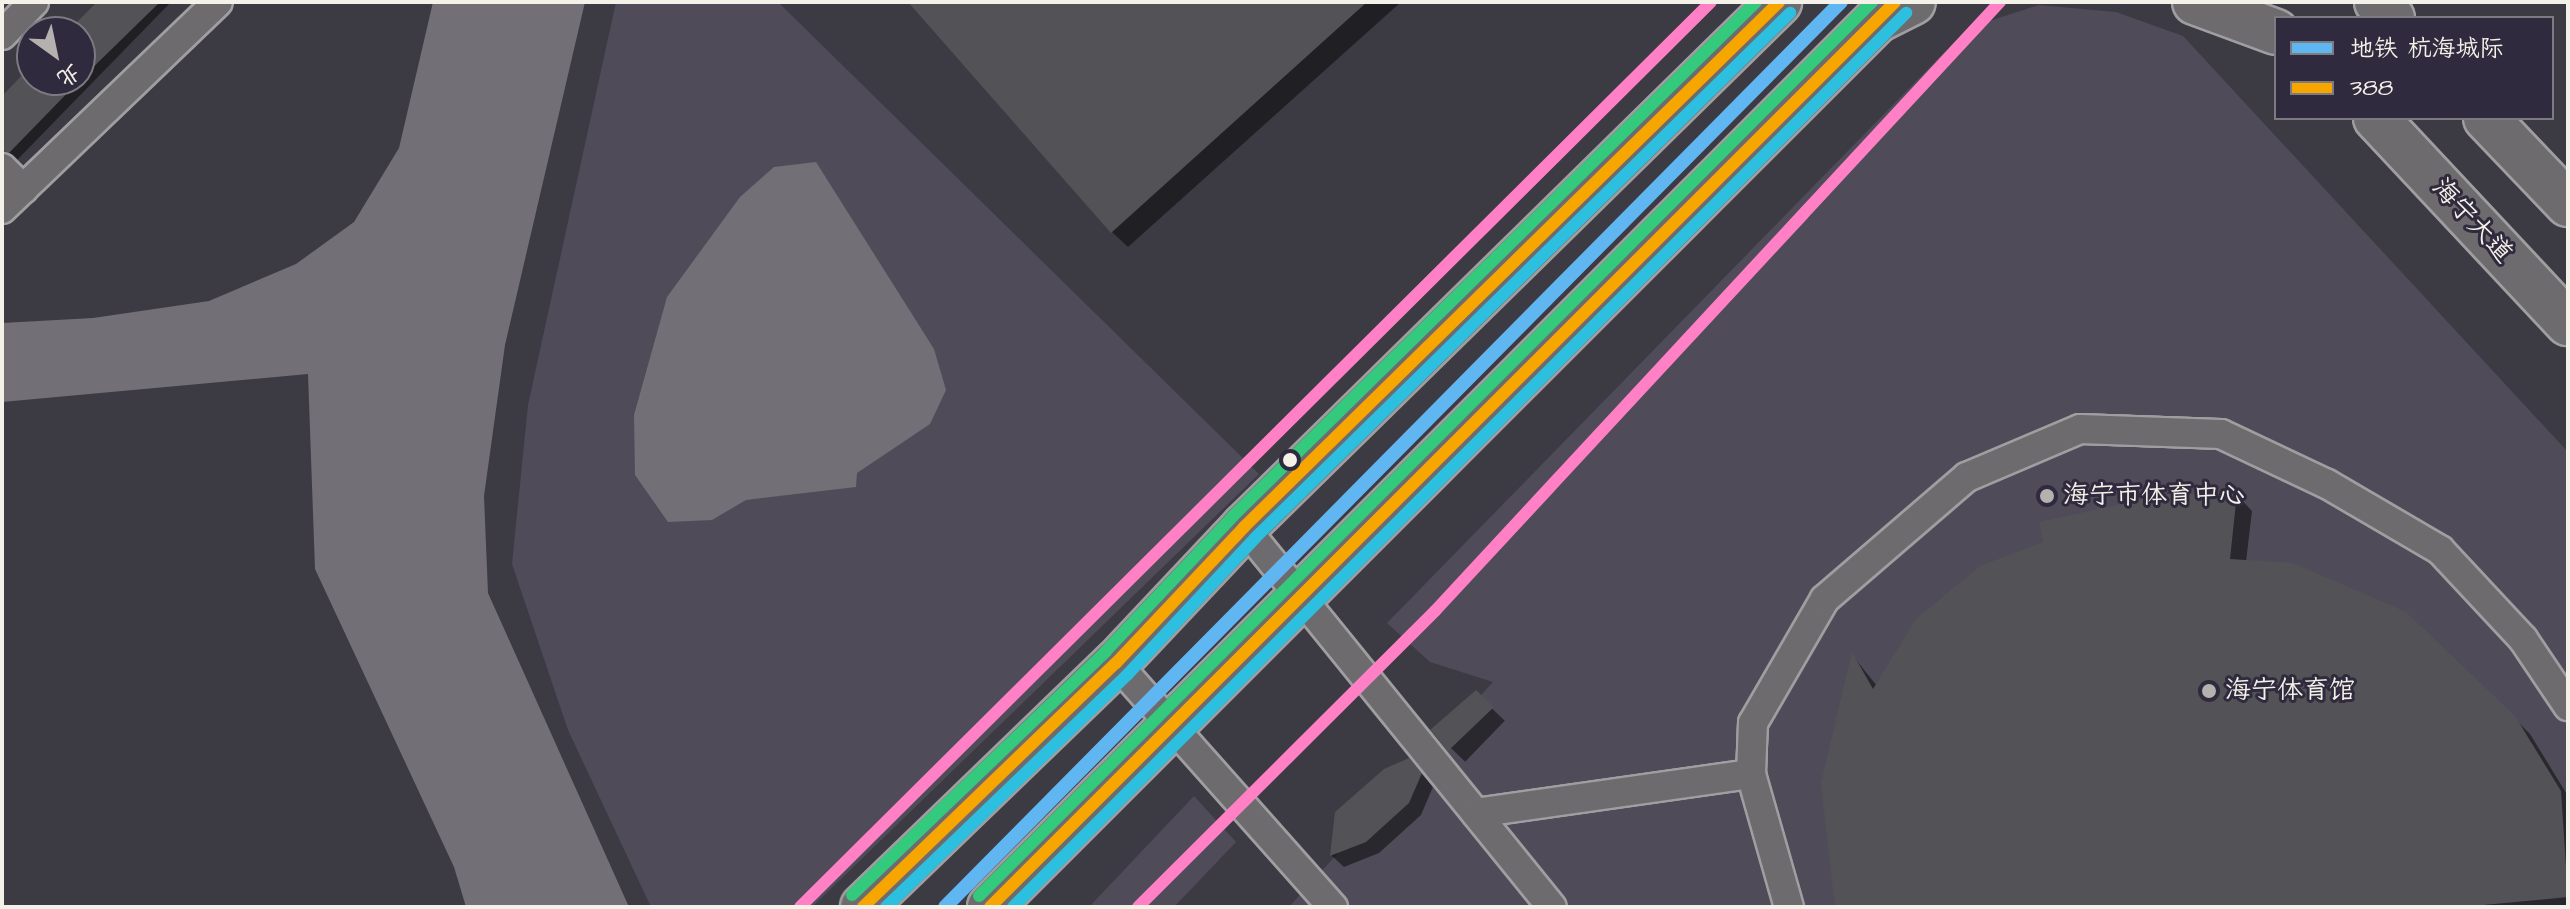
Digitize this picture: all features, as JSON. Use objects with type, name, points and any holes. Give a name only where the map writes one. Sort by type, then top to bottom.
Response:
[{"type":"main road","points":[[863,907],[1116,663],[1244,527],[1779,2]]},
{"type":"main road","points":[[2195,2],[2274,31]]},
{"type":"main road","points":[[990,907],[1895,8]]},
{"type":"main road","name":"海宁大道","points":[[2378,120],[2568,323]]},
{"type":"main road","points":[[2488,120],[2568,204]]},
{"type":"street","points":[[2,35],[34,2]]},
{"type":"street","points":[[2,209],[218,2]]},
{"type":"street","points":[[2,168],[23,189]]},
{"type":"street","points":[[1789,907],[1751,774],[1753,723],[1825,599],[1967,477],[2080,429],[2221,434],[2327,484],[2440,550],[2523,639],[2568,706]]},
{"type":"street","points":[[1244,527],[1552,907]]},
{"type":"street","points":[[1116,663],[1333,907]]},
{"type":"street","points":[[1476,813],[1751,774]]},
{"type":"shaded area","points":[[433,2],[585,2],[505,345],[484,496],[488,593],[629,907],[466,907],[454,867],[315,569],[308,374],[2,402],[2,323],[93,318],[209,301],[296,264],[354,222],[399,148]]},
{"type":"shaded area","points":[[616,2],[778,2],[1259,474],[812,907],[651,907],[568,730],[512,564],[528,405]]},
{"type":"shaded area","name":"海宁市体育中心","points":[[2039,5],[2116,12],[2183,36],[2568,452],[2568,907],[1289,907],[1493,682],[1430,662],[1387,623],[1968,28]]},
{"type":"shaded area","points":[[816,162],[934,349],[946,390],[930,424],[857,473],[856,487],[746,500],[712,520],[668,522],[635,475],[634,415],[667,297],[740,197],[774,167]]},
{"type":"shaded area","points":[[1194,796],[1236,842],[1174,907],[1089,907]]},
{"type":"building","points":[[97,2],[160,2],[96,64],[96,16],[83,16]]},
{"type":"building","points":[[908,2],[1367,2],[1111,233]]},
{"type":"building","points":[[16,82],[16,96],[64,96],[9,153],[2,151],[2,96]]},
{"type":"building","name":"海宁体育馆","points":[[2237,493],[2230,559],[2293,563],[2406,612],[2515,716],[2561,791],[2568,897],[2462,907],[1835,907],[1821,783],[1852,652],[1873,689],[1916,619],[1980,566],[2043,542],[2039,522],[2167,494]]},
{"type":"building","points":[[1476,690],[1494,707],[1448,751],[1430,730]]},
{"type":"building","points":[[1409,758],[1422,773],[1409,803],[1366,842],[1330,856],[1335,812],[1384,769]]},
{"type":"metro line","name":"杭海城际","points":[[945,907],[1841,2]]},
{"type":"transit line","points":[[800,907],[1711,2]]},
{"type":"transit line","points":[[852,895],[1105,652],[1233,516],[1756,2]]},
{"type":"transit line","name":"388","points":[[863,907],[1116,663],[1244,527],[1779,2]]},
{"type":"transit line","points":[[979,896],[1872,2]]},
{"type":"transit line","name":"388","points":[[990,907],[1895,2]]},
{"type":"transit line","points":[[1138,907],[1435,611],[2000,2]]},
{"type":"transit line","points":[[886,907],[1127,675],[1255,538],[1790,13]]},
{"type":"transit line","points":[[1013,907],[1906,13]]},
{"type":"place","name":"海宁市体育中心","points":[[2047,496]]},
{"type":"place","name":"海宁体育馆","points":[[2209,691]]}]
